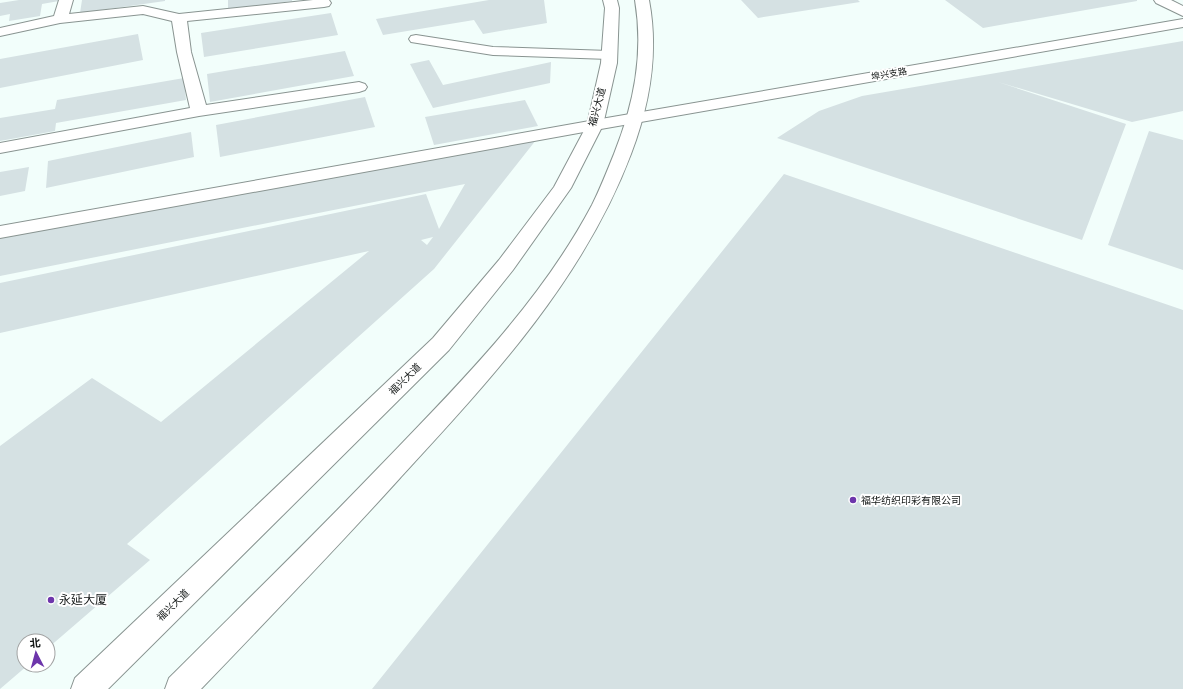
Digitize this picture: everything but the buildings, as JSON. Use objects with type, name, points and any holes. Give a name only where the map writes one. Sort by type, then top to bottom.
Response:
[{"type":"main road","points":[[60,19],[66,0]]},
{"type":"main road","points":[[215,0],[215,14]]},
{"type":"main road","name":"福兴大道","points":[[86,689],[441,344],[506,265],[562,188],[595,125],[609,55],[612,8],[610,0]]},
{"type":"main road","points":[[180,689],[364,500],[483,372],[542,300],[596,215],[611,184],[635,118],[646,72],[646,20],[642,0]]},
{"type":"main road","points":[[1161,0],[1183,12]]},
{"type":"main road","points":[[0,32],[60,19],[143,10],[179,18],[324,3]]},
{"type":"main road","points":[[179,18],[184,52],[199,111]]},
{"type":"main road","name":"埠兴支路","points":[[0,232],[595,125],[1183,23]]},
{"type":"main road","points":[[416,40],[493,51],[609,55]]},
{"type":"main road","points":[[0,148],[199,111],[359,88]]},
{"type":"place","name":"福华纺织印彩有限公司","points":[[853,500]]},
{"type":"place","name":"永延大厦","points":[[51,600]]}]
